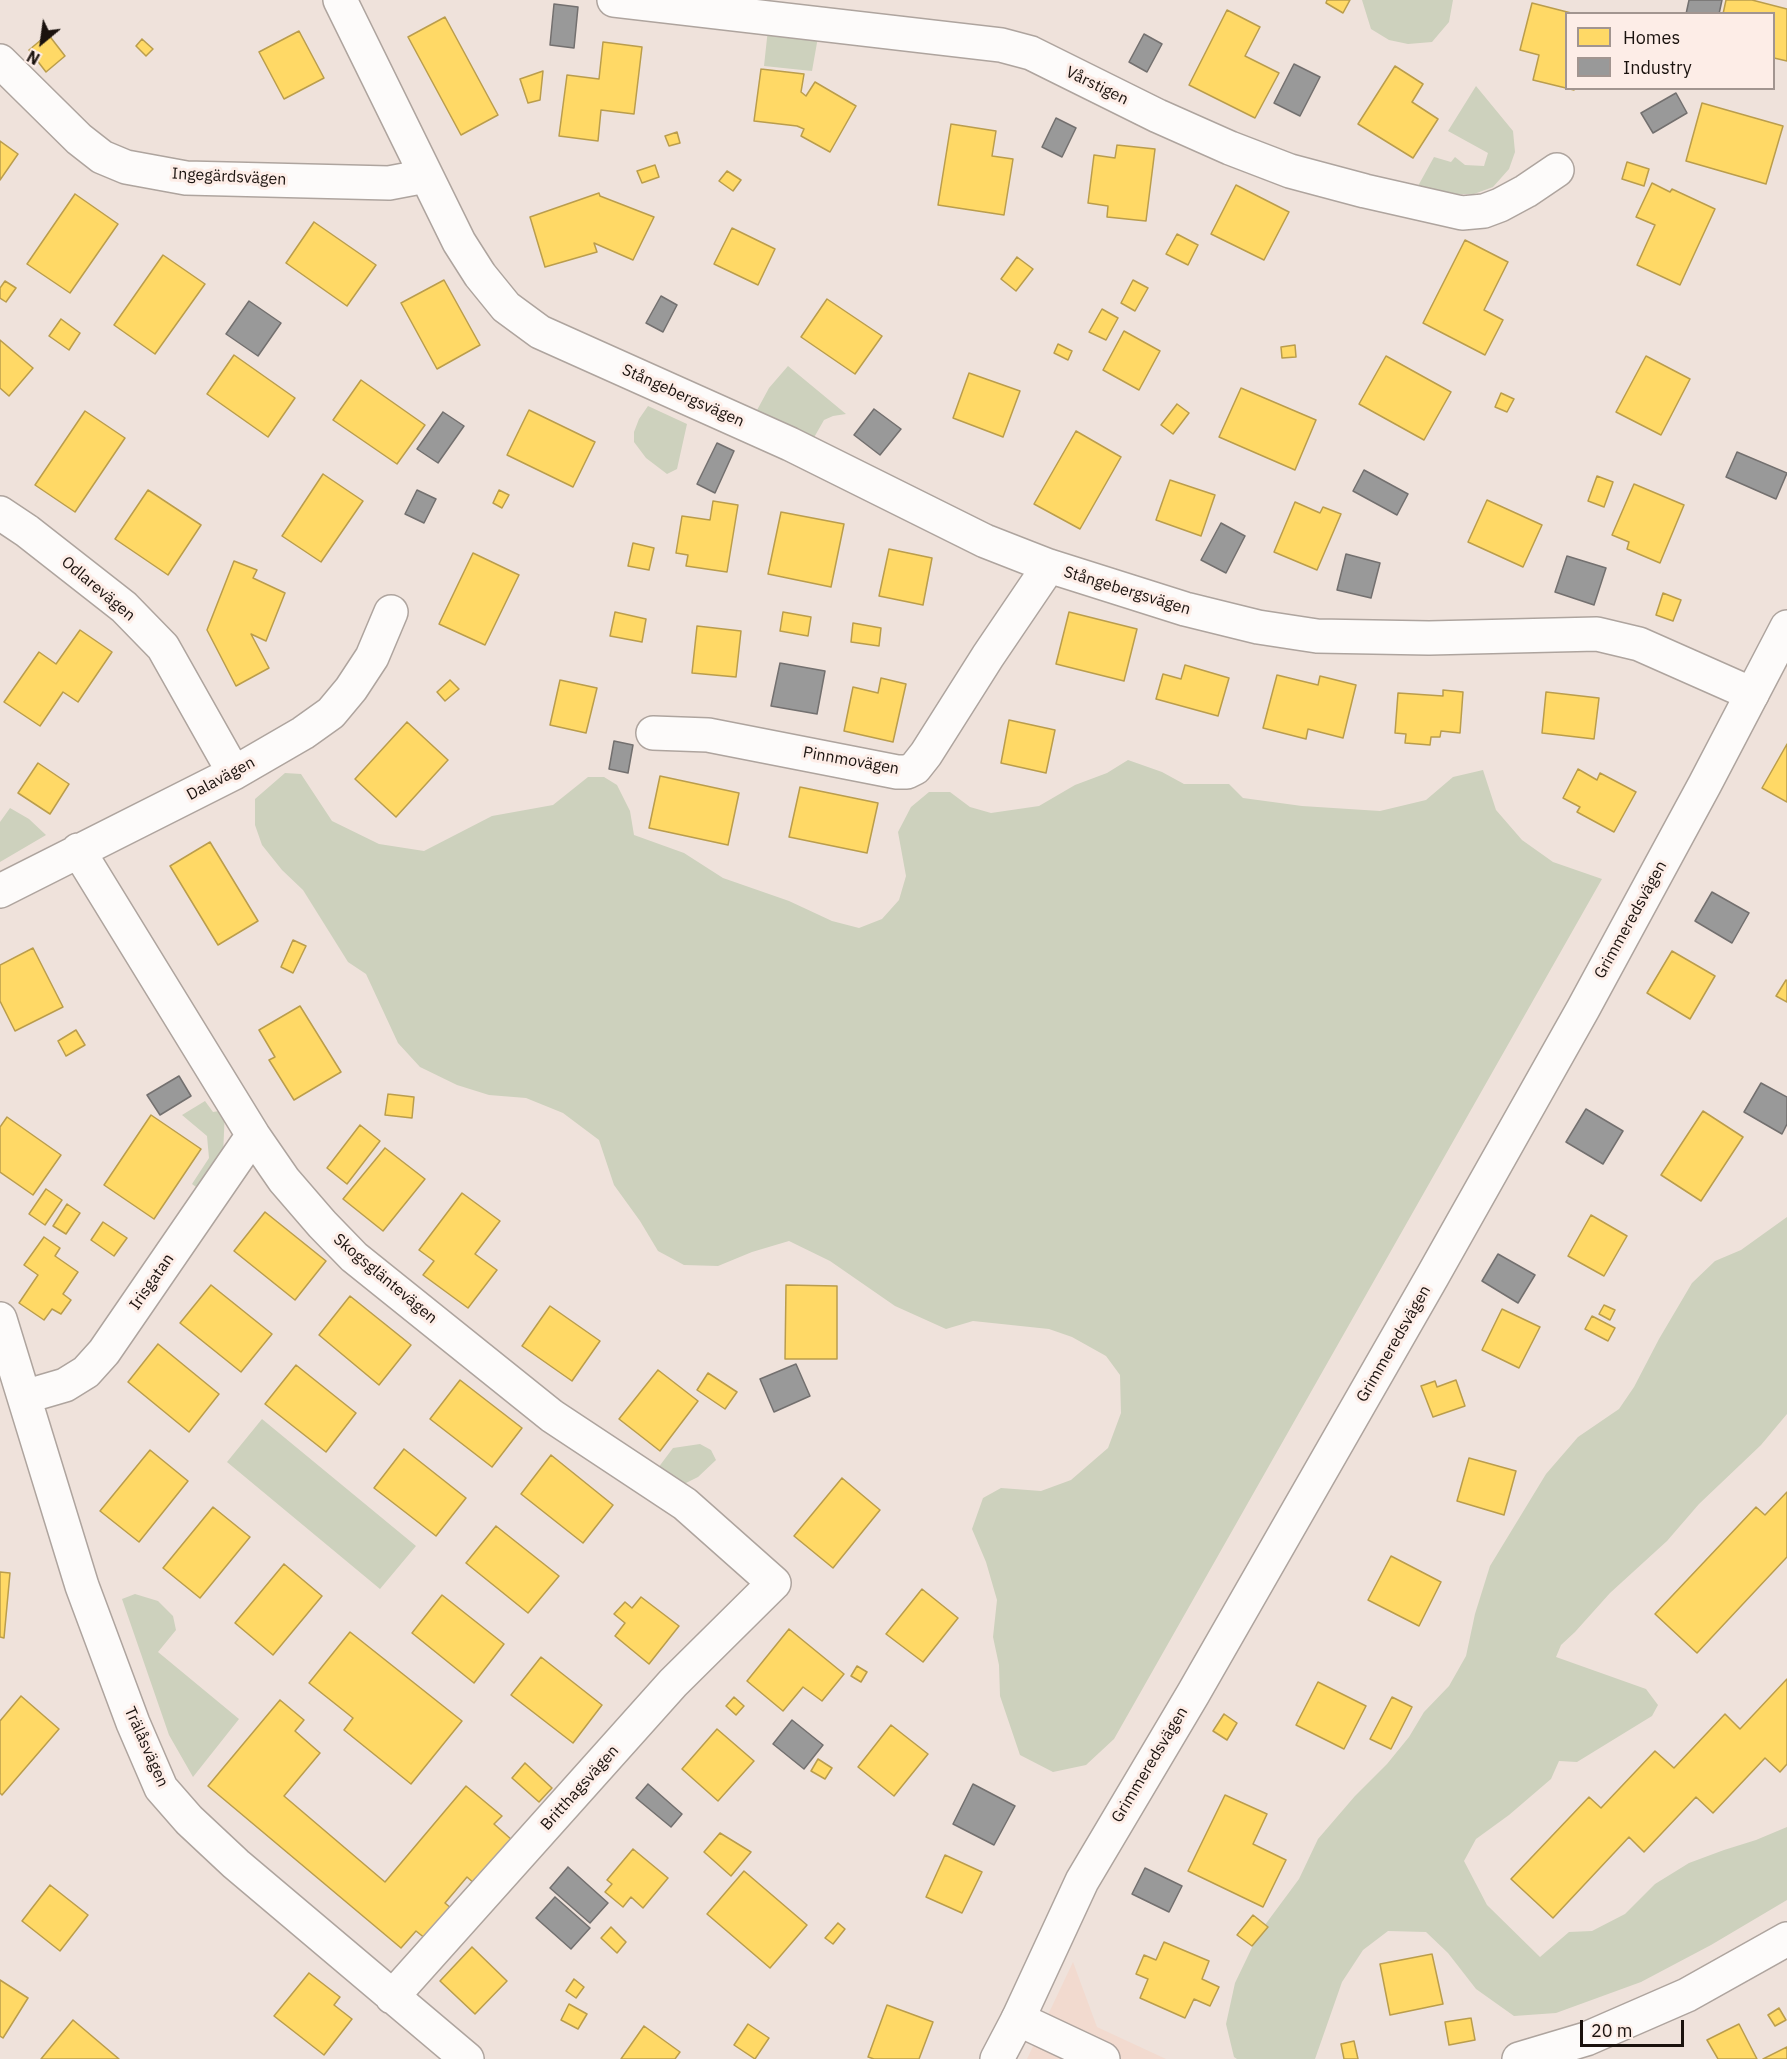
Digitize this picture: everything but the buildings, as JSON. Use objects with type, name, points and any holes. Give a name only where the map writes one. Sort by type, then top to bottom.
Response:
[{"type":"street","points":[[340,0],[426,176]]},
{"type":"street","name":"Vårstigen","points":[[614,0],[1001,45],[1031,53],[1158,116],[1237,151],[1290,171],[1462,213],[1484,211],[1500,205],[1557,170]]},
{"type":"street","name":"Ingegärdsvägen","points":[[0,61],[79,139],[102,157],[126,167],[186,178],[389,183],[426,176]]},
{"type":"street","name":"Stångebergsvägen","points":[[426,176],[459,242],[480,275],[506,308],[540,332],[790,444],[985,540],[1049,566],[1190,611],[1258,627],[1317,636],[1429,638],[1597,634],[1639,644],[1752,694]]},
{"type":"street","name":"Odlarevägen","points":[[0,513],[27,531],[124,607],[163,647],[234,773]]},
{"type":"street","name":"Pinnmovägen","points":[[653,733],[708,735],[897,772],[907,772],[915,768],[926,754],[1049,566]]},
{"type":"street","name":"Dalavägen","points":[[0,891],[234,773],[303,733],[331,713],[351,689],[372,657],[391,612]]},
{"type":"street","name":"Grimmeredsvägen","points":[[998,2059],[1082,1881],[1198,1686],[1583,1009],[1787,627]]},
{"type":"street","name":"Skogsgläntevägen","points":[[78,850],[253,1135],[284,1180],[354,1257],[552,1416],[685,1504],[774,1583]]},
{"type":"street","name":"Irisgatan","points":[[24,1397],[65,1385],[86,1372],[104,1352],[253,1135]]},
{"type":"street","name":"Trälåsvägen","points":[[0,1319],[81,1586],[137,1734],[161,1788],[189,1820],[236,1864],[467,2059]]},
{"type":"street","name":"Britthagsvägen","points":[[392,1997],[673,1683],[774,1583]]},
{"type":"street","points":[[1519,2059],[1586,2039],[1687,1995],[1787,1939]]},
{"type":"street","points":[[1018,2019],[1103,2059]]},
{"type":"shaded area","points":[[1073,1962],[1097,2027],[1166,2059],[1027,2059]]},
{"type":"green space","points":[[1362,0],[1453,0],[1449,22],[1432,42],[1408,44],[1389,40],[1371,29]]},
{"type":"green space","points":[[768,29],[818,37],[812,71],[764,66]]},
{"type":"green space","points":[[1476,86],[1513,131],[1515,152],[1509,169],[1493,187],[1474,194],[1457,194],[1418,186],[1434,157],[1451,162],[1455,157],[1465,165],[1484,166],[1488,153],[1448,131]]},
{"type":"green space","points":[[788,366],[846,414],[824,420],[812,441],[756,412],[769,388]]},
{"type":"green space","points":[[648,406],[687,424],[677,469],[667,474],[646,458],[634,442],[634,432],[639,419]]},
{"type":"green space","points":[[1128,760],[1162,772],[1184,784],[1229,784],[1243,798],[1302,806],[1380,811],[1426,800],[1453,777],[1483,770],[1496,810],[1522,840],[1553,862],[1602,879],[1114,1739],[1086,1765],[1053,1772],[1020,1755],[1000,1696],[999,1665],[993,1637],[997,1600],[986,1562],[972,1529],[983,1498],[1001,1488],[1041,1491],[1071,1480],[1108,1448],[1121,1413],[1120,1375],[1106,1356],[1072,1337],[1049,1329],[973,1321],[946,1329],[895,1306],[830,1261],[789,1241],[752,1252],[718,1266],[684,1265],[658,1251],[614,1185],[599,1140],[563,1113],[526,1098],[489,1095],[457,1085],[420,1067],[398,1043],[366,974],[348,962],[303,890],[282,870],[262,845],[255,825],[255,799],[285,773],[301,774],[332,821],[379,844],[424,851],[492,816],[553,805],[588,777],[604,777],[617,785],[630,811],[634,835],[684,853],[723,878],[789,901],[832,921],[859,928],[882,919],[899,900],[906,876],[898,832],[911,807],[929,792],[950,792],[970,807],[991,813],[1039,806],[1075,785],[1107,773]]},
{"type":"green space","points":[[10,808],[29,819],[46,835],[0,862],[0,822]]},
{"type":"green space","points":[[205,1101],[213,1112],[225,1110],[223,1155],[200,1190],[192,1184],[209,1158],[207,1136],[182,1115]]},
{"type":"green space","points":[[1787,1217],[1787,1414],[1761,1445],[1699,1504],[1667,1541],[1610,1593],[1561,1645],[1556,1657],[1646,1689],[1658,1705],[1652,1716],[1577,1762],[1559,1761],[1551,1779],[1509,1815],[1476,1839],[1464,1861],[1487,1905],[1540,1957],[1569,1932],[1592,1931],[1625,1914],[1655,1884],[1689,1863],[1787,1827],[1787,1900],[1711,1945],[1641,1982],[1556,2013],[1514,2016],[1476,1989],[1448,1953],[1426,1932],[1388,1931],[1363,1950],[1342,1982],[1315,2059],[1237,2059],[1234,2057],[1226,2024],[1235,1983],[1259,1933],[1299,1879],[1318,1839],[1355,1796],[1387,1764],[1409,1737],[1424,1712],[1449,1686],[1466,1656],[1475,1614],[1490,1566],[1546,1474],[1578,1437],[1619,1409],[1634,1387],[1692,1283],[1715,1261],[1741,1250]]},
{"type":"green space","points":[[262,1419],[416,1546],[380,1589],[227,1462]]},
{"type":"green space","points":[[700,1444],[711,1450],[716,1460],[698,1477],[682,1485],[655,1472],[673,1448]]},
{"type":"green space","points":[[135,1594],[158,1601],[173,1616],[176,1630],[158,1652],[239,1719],[193,1777],[169,1735],[122,1599]]}]
